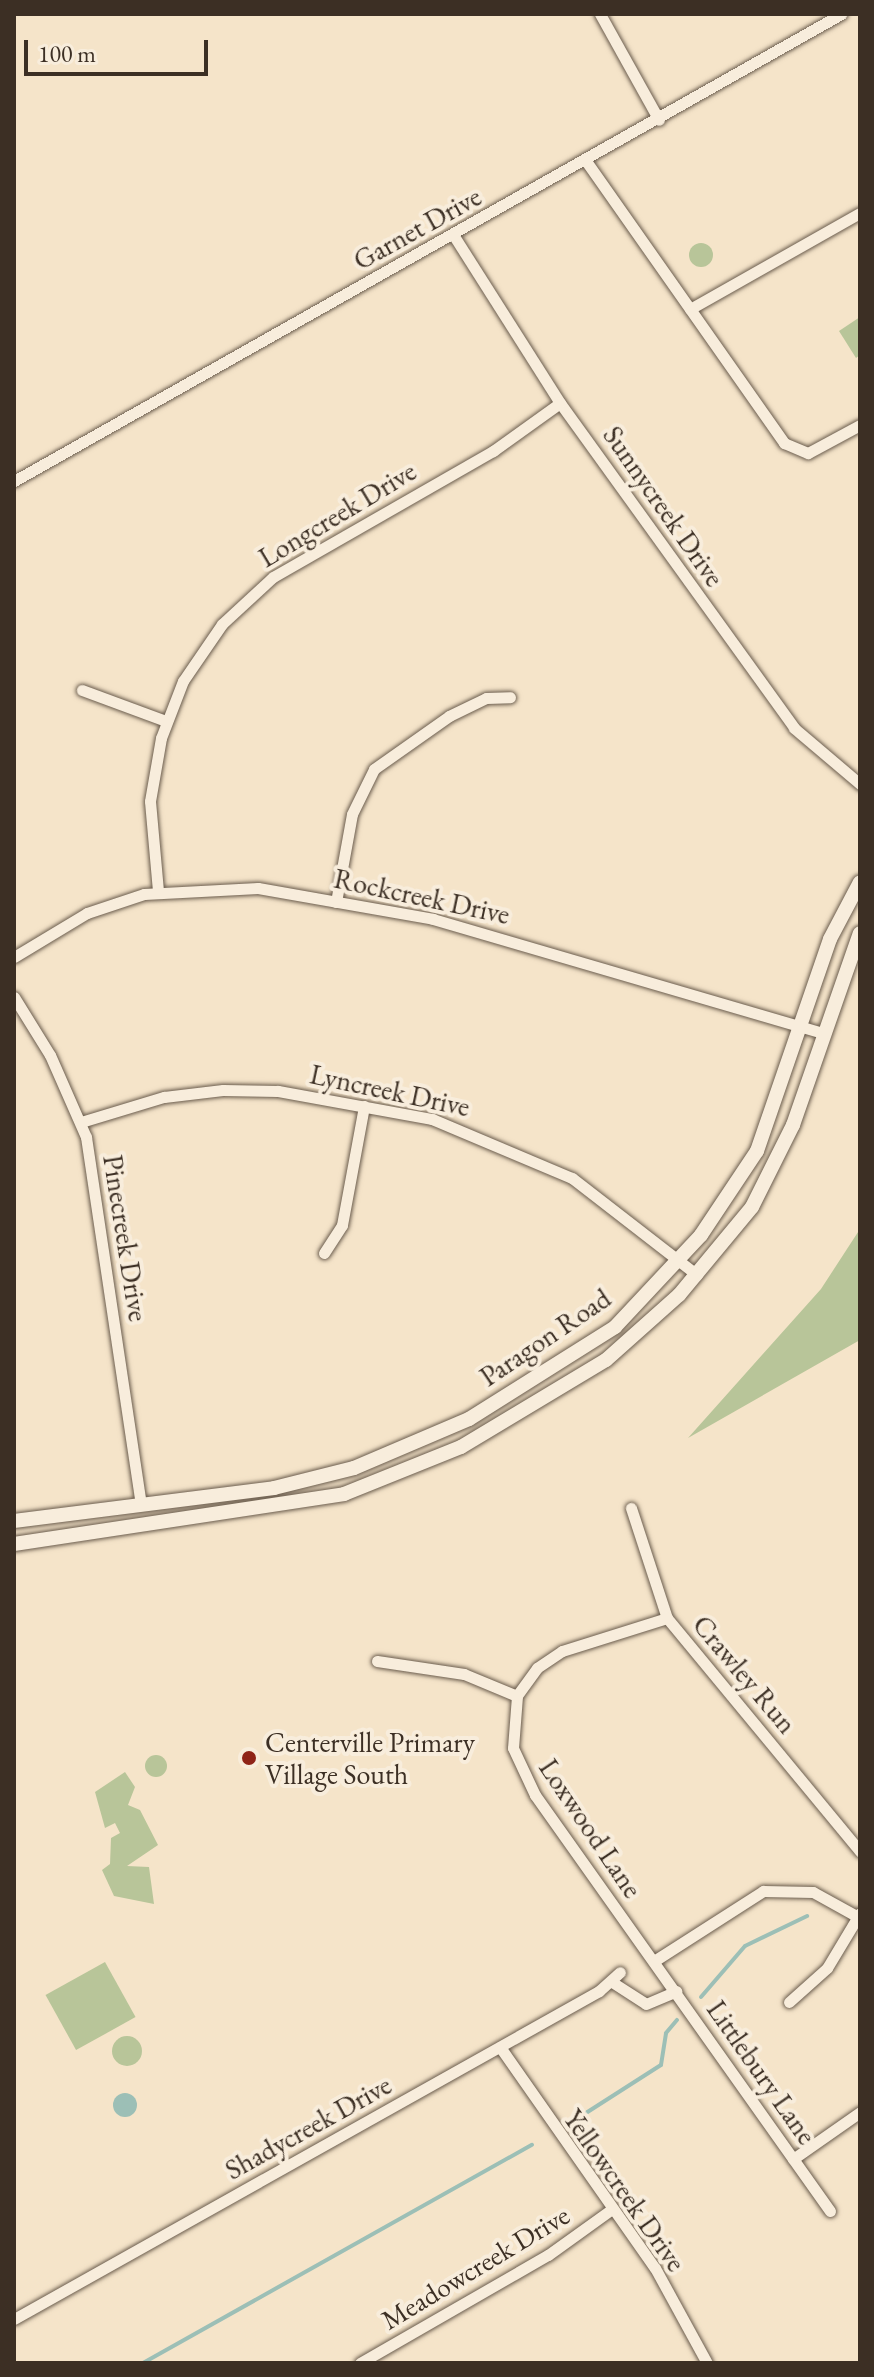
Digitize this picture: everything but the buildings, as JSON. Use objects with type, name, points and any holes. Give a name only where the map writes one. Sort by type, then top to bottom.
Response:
[{"type":"street","points":[[600,14],[659,120]]},
{"type":"street","name":"Garnet Drive","points":[[14,481],[454,236],[841,14]]},
{"type":"street","points":[[586,161],[790,449],[815,451],[860,425]]},
{"type":"street","points":[[690,309],[860,213]]},
{"type":"street","name":"Sunnycreek Drive","points":[[454,236],[560,403],[794,728],[860,784]]},
{"type":"street","name":"Longcreek Drive","points":[[158,891],[150,801],[166,721],[201,652],[252,594],[560,403]]},
{"type":"street","points":[[82,690],[166,721]]},
{"type":"street","points":[[336,902],[352,814],[374,769],[449,716],[486,698],[510,697]]},
{"type":"street","name":"Paragon Road","points":[[14,1521],[311,1481],[436,1436],[583,1350],[680,1260],[757,1151],[830,939],[860,882]]},
{"type":"street","name":"Rockcreek Drive","points":[[14,957],[87,913],[158,891],[223,885],[433,919],[801,1021],[822,1033]]},
{"type":"street","name":"Paragon Road","points":[[14,1544],[278,1507],[398,1476],[576,1382],[697,1275],[770,1174],[860,933]]},
{"type":"street","name":"Pinecreek Drive","points":[[14,997],[81,1122],[102,1217],[141,1504]]},
{"type":"street","name":"Lyncreek Drive","points":[[81,1122],[164,1097],[223,1090],[364,1106],[432,1119],[541,1162],[697,1275]]},
{"type":"street","points":[[324,1253],[342,1225],[364,1106]]},
{"type":"street","name":"Crawley Run","points":[[631,1508],[667,1618],[860,1851]]},
{"type":"street","points":[[377,1661],[464,1674],[517,1696],[537,1668],[562,1651],[667,1618]]},
{"type":"street","name":"Loxwood Lane","points":[[517,1696],[511,1733],[525,1779],[654,1961]]},
{"type":"street","points":[[654,1961],[763,1891],[813,1892],[859,1916],[827,1968],[789,2002]]},
{"type":"street","name":"Littlebury Lane","points":[[654,1961],[830,2211]]},
{"type":"street","name":"Shadycreek Drive","points":[[14,2319],[500,2047],[612,1982],[620,1972]]},
{"type":"street","points":[[612,1982],[646,2004],[676,1991]]},
{"type":"street","name":"Yellowcreek Drive","points":[[500,2047],[612,2209],[707,2363]]},
{"type":"street","points":[[793,2159],[860,2112]]},
{"type":"street","name":"Meadowcreek Drive","points":[[360,2363],[548,2255],[612,2209]]},
{"type":"green space","points":[[701,243],[710,246],[713,255],[710,264],[701,267],[692,264],[689,255],[692,246]]},
{"type":"green space","points":[[860,317],[860,355],[856,358],[839,331]]},
{"type":"green space","points":[[860,1229],[860,1340],[688,1438],[821,1289]]},
{"type":"green space","points":[[156,1755],[164,1758],[167,1766],[164,1774],[156,1777],[148,1774],[145,1766],[148,1758]]},
{"type":"green space","points":[[125,1772],[135,1787],[128,1805],[140,1810],[158,1845],[127,1866],[149,1867],[154,1904],[114,1896],[102,1870],[110,1864],[111,1838],[120,1833],[115,1823],[105,1828],[95,1792]]},
{"type":"green space","points":[[105,1962],[136,2017],[76,2050],[46,1995]]},
{"type":"green space","points":[[127,2036],[138,2040],[142,2051],[138,2062],[127,2066],[116,2062],[112,2051],[116,2040]]},
{"type":"water","points":[[125,2093],[136,2100],[137,2105],[130,2116],[125,2117],[114,2110],[113,2105],[120,2094]]},
{"type":"waterway","points":[[701,1997],[745,1946],[807,1916]]},
{"type":"waterway","points":[[575,2120],[661,2065],[666,2033],[677,2020]]},
{"type":"waterway","points":[[143,2363],[532,2145]]},
{"type":"place","name":"Centerville Primary Village South","points":[[249,1758]]}]
